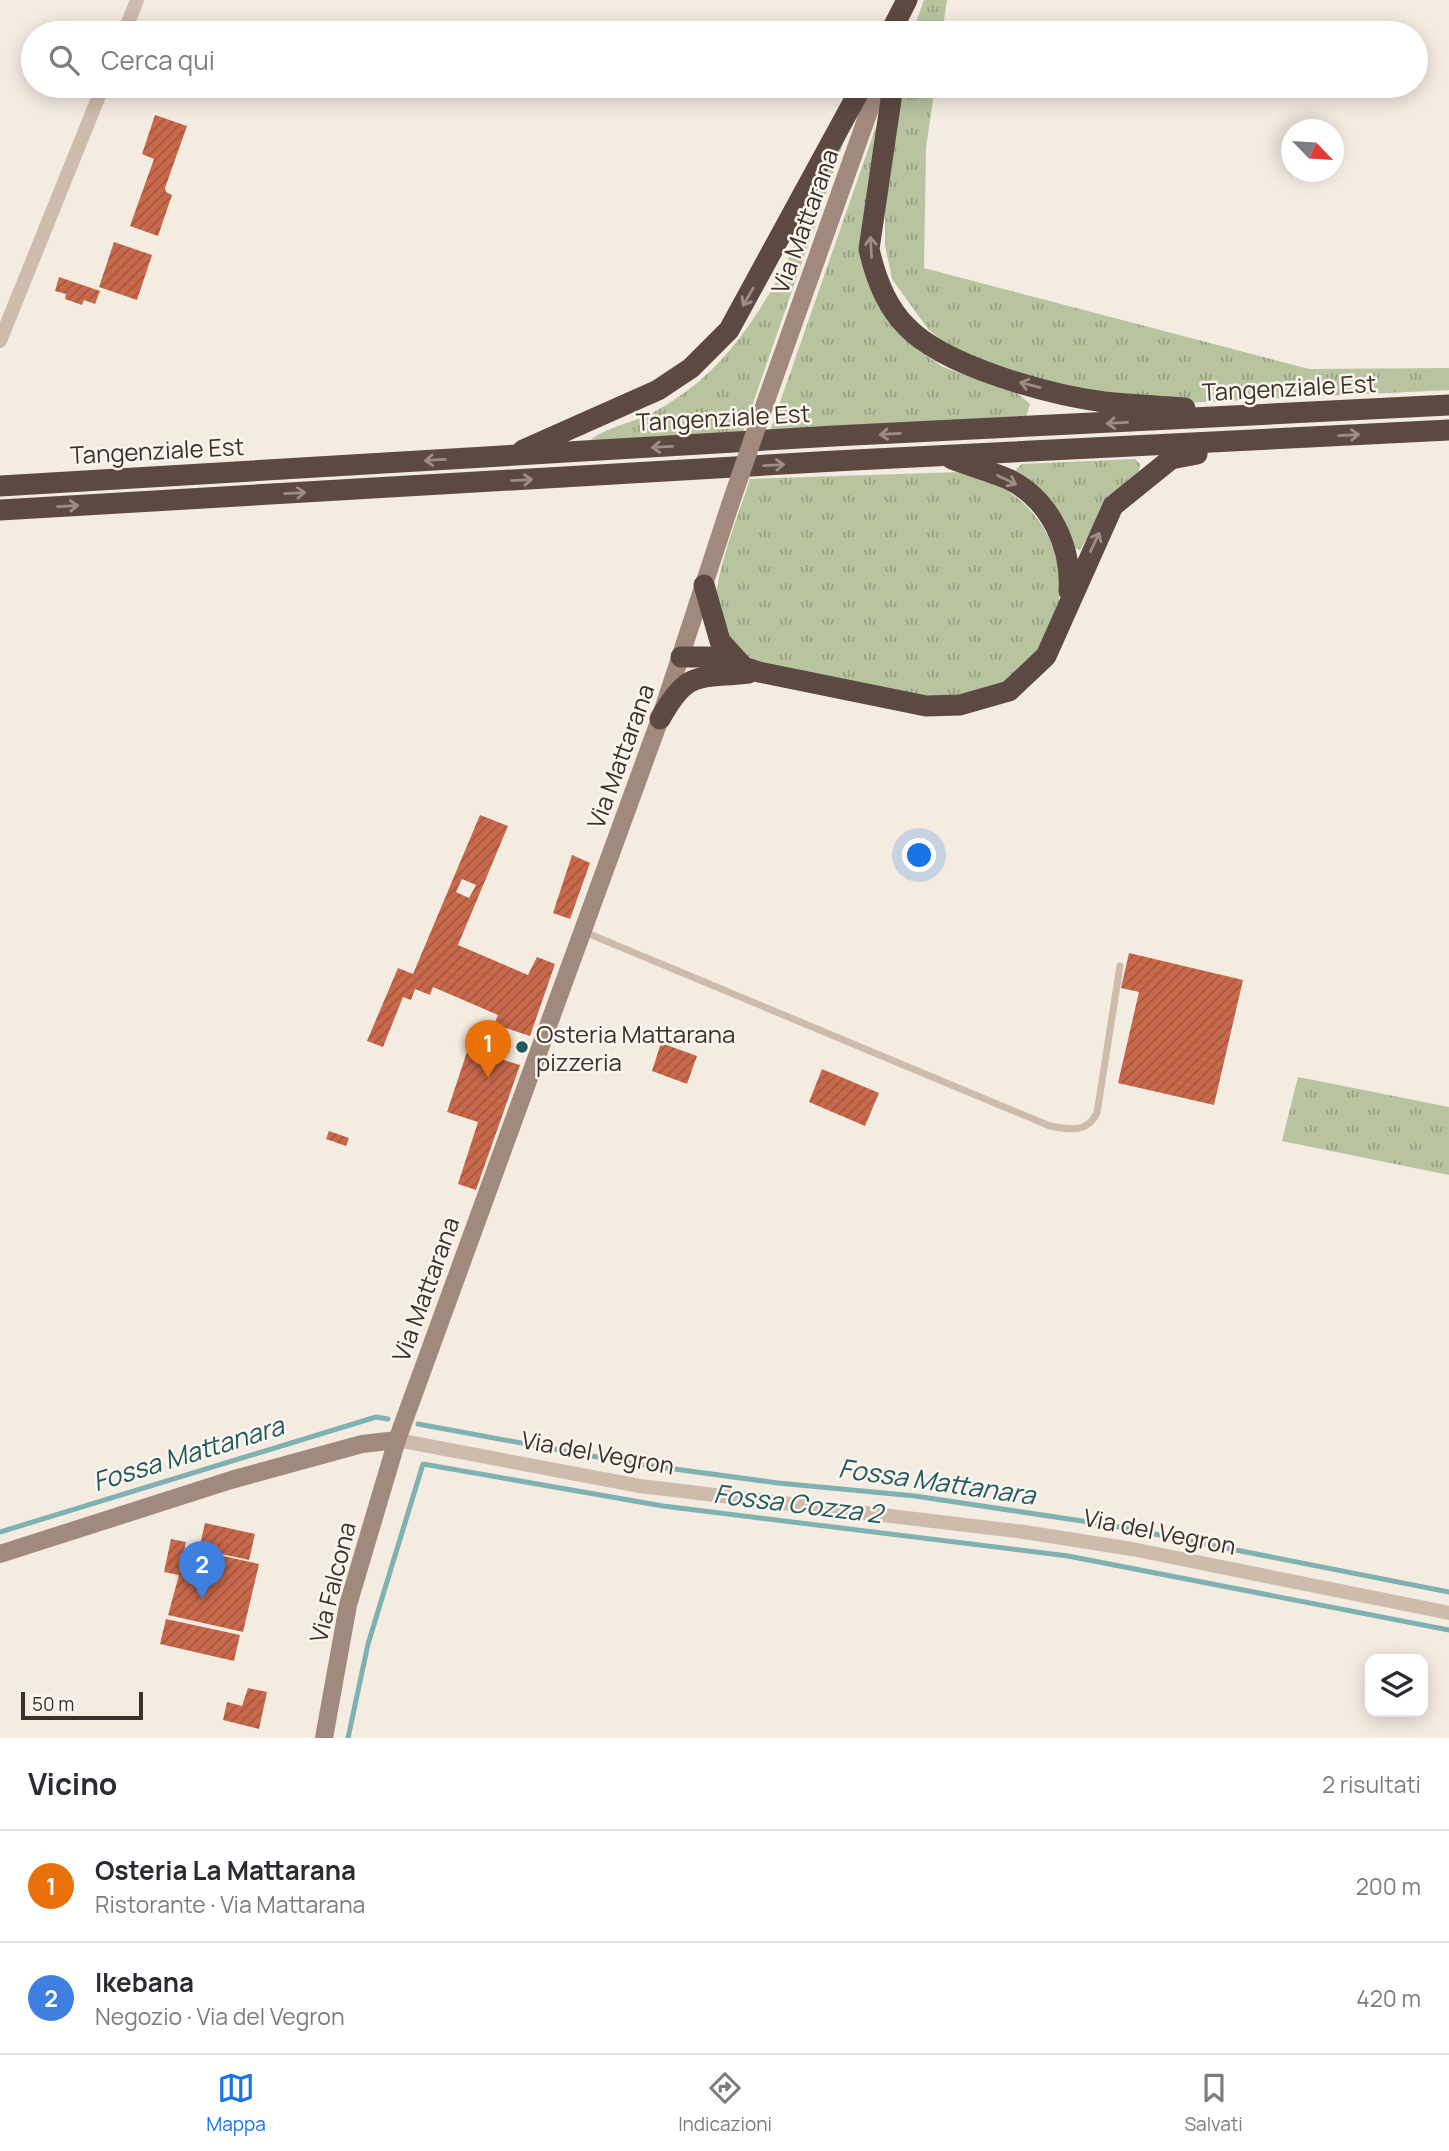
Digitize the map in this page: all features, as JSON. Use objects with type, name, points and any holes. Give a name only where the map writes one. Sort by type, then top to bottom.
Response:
[{"type":"highway","points":[[897,21],[909,0]]},
{"type":"highway","points":[[906,21],[909,0]]},
{"type":"highway","points":[[510,456],[658,390],[691,368],[729,330],[855,98]]},
{"type":"highway","points":[[891,98],[869,249],[874,273],[905,326],[950,357],[1023,384],[1102,402],[1267,415]]},
{"type":"highway","name":"Tangenziale Est","points":[[0,486],[1449,405]]},
{"type":"highway","name":"Tangenziale Est","points":[[0,510],[1449,430]]},
{"type":"highway","points":[[681,657],[713,657],[758,672],[926,706],[960,705],[1009,691],[1026,678],[1046,656],[1062,626],[1068,605],[1113,506],[1171,458],[1320,437]]},
{"type":"highway","points":[[943,456],[1010,480],[1033,497],[1049,516],[1068,557],[1068,605]]},
{"type":"highway","points":[[704,585],[720,640],[741,664],[758,672]]},
{"type":"highway","points":[[681,657],[707,676]]},
{"type":"highway","points":[[660,719],[681,687],[689,681],[707,676],[758,672]]},
{"type":"street","points":[[129,21],[137,0]]},
{"type":"street","points":[[901,21],[909,0]]},
{"type":"street","points":[[0,341],[98,98]]},
{"type":"street","name":"Via Mattarana","points":[[397,1440],[660,719],[730,505],[874,98]]},
{"type":"street","name":"Via del Vegron","points":[[0,1554],[231,1480],[362,1444],[397,1440],[640,1486],[1024,1532],[1132,1549],[1449,1613]]},
{"type":"street","name":"Via Falcona","points":[[324,1738],[348,1605],[397,1440]]},
{"type":"lane","points":[[581,930],[1050,1126],[1068,1130],[1084,1128],[1092,1123],[1097,1113],[1120,966]]},
{"type":"green space","points":[[924,0],[947,0],[944,21],[916,21]]},
{"type":"green space","points":[[898,98],[933,98],[926,148],[924,268],[1309,369],[1449,368],[1449,390],[1142,405],[1030,379],[945,344],[928,329],[892,279],[885,245],[885,193]]},
{"type":"green space","points":[[852,118],[742,435],[589,441],[603,432],[652,413],[688,390],[717,364],[742,334],[785,265]]},
{"type":"green space","points":[[879,118],[864,216],[899,332],[918,350],[943,367],[1017,393],[1030,404],[1026,417],[770,431]]},
{"type":"green space","points":[[1135,459],[1140,464],[1139,471],[1108,502],[1080,550],[1072,547],[1017,475],[1016,469],[1022,464]]},
{"type":"green space","points":[[960,472],[995,484],[1024,504],[1044,529],[1057,559],[1060,591],[1054,623],[1037,653],[1009,679],[986,691],[969,695],[926,695],[838,681],[777,666],[741,653],[734,646],[718,616],[716,599],[722,565],[750,479]]},
{"type":"green space","points":[[1298,1077],[1449,1107],[1449,1175],[1282,1141]]},
{"type":"building","points":[[155,115],[187,126],[165,188],[166,192],[172,195],[158,236],[130,226],[154,159],[142,154]]},
{"type":"building","points":[[114,242],[152,255],[137,300],[99,287]]},
{"type":"building","points":[[59,277],[100,291],[95,304],[84,300],[82,305],[65,299],[66,294],[55,291]]},
{"type":"building","points":[[480,815],[508,826],[458,945],[528,975],[537,957],[555,964],[530,1036],[494,1024],[498,1015],[433,987],[430,995],[415,989],[411,1000],[403,997],[383,1047],[367,1041],[398,968],[413,974]],"holes":[[[462,879],[476,885],[469,898],[456,892]]]},
{"type":"building","points":[[572,855],[590,863],[570,919],[553,913]]},
{"type":"building","points":[[1129,953],[1243,980],[1214,1105],[1118,1083],[1139,992],[1121,988]]},
{"type":"building","points":[[661,1043],[697,1056],[687,1084],[652,1071]]},
{"type":"building","points":[[468,1049],[520,1065],[476,1190],[458,1184],[478,1122],[447,1112]]},
{"type":"building","points":[[822,1069],[879,1093],[865,1126],[809,1102]]},
{"type":"building","points":[[329,1131],[349,1138],[346,1146],[326,1139]]},
{"type":"building","points":[[205,1523],[255,1534],[249,1560],[199,1549]]},
{"type":"building","points":[[171,1539],[186,1542],[181,1565],[186,1548],[259,1564],[243,1632],[168,1615],[179,1575],[164,1572]]},
{"type":"building","points":[[166,1619],[240,1635],[234,1661],[160,1644]]},
{"type":"building","points":[[248,1688],[267,1692],[259,1729],[223,1720],[227,1702],[242,1706]]},
{"type":"waterway","name":"Fossa Mattanara","points":[[0,1532],[376,1417],[388,1419]]},
{"type":"waterway","name":"Fossa Mattanara","points":[[418,1424],[630,1463],[778,1483],[915,1496],[1109,1525],[1449,1592]]},
{"type":"waterway","name":"Fossa Cozza 2","points":[[348,1738],[368,1644],[423,1464],[663,1506],[1068,1556],[1449,1630]]},
{"type":"place","name":"Osteria Mattarana pizzeria","points":[[522,1047]]},
{"type":"place","name":"Osteria La Mattarana","points":[[488,1078]]},
{"type":"place","name":"Ikebana","points":[[202,1599]]}]
